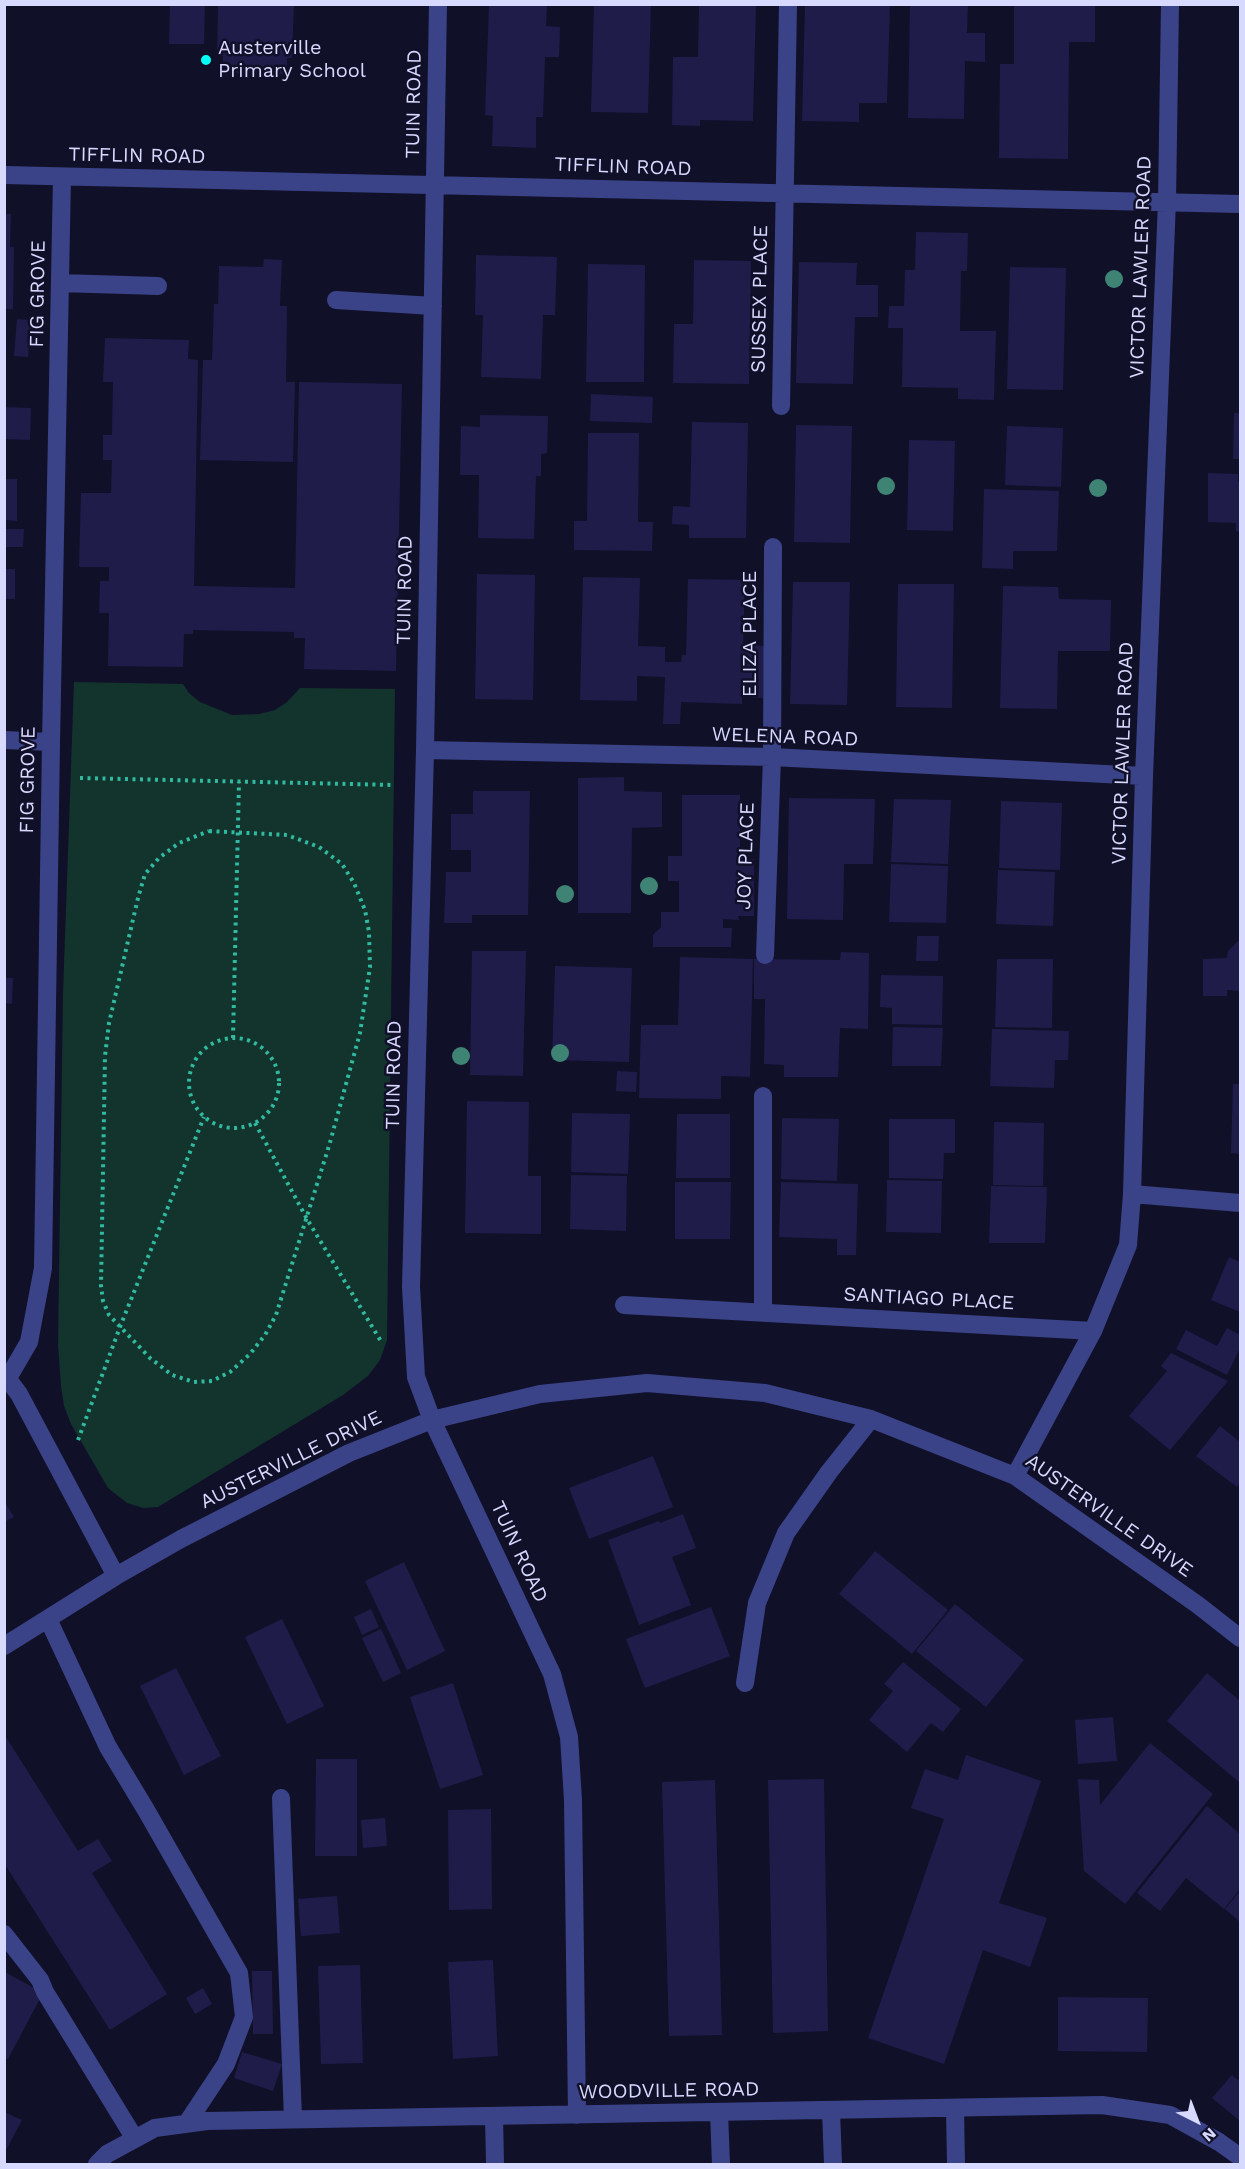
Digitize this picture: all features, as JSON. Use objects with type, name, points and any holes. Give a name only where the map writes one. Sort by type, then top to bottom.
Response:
[{"type":"street","name":"TUIN ROAD","points":[[438,4],[425,750],[411,1287],[416,1377],[432,1420],[552,1674],[569,1737],[573,1800],[577,2115]]},
{"type":"street","name":"SUSSEX PLACE","points":[[781,406],[788,4]]},
{"type":"street","name":"VICTOR LAWLER ROAD","points":[[1015,1476],[1093,1331],[1128,1245],[1132,1194],[1144,777],[1167,201],[1170,4]]},
{"type":"street","name":"TIFFLIN ROAD","points":[[4,176],[1240,204]]},
{"type":"street","name":"FIG GROVE","points":[[6,1376],[29,1342],[44,1268],[62,177]]},
{"type":"street","points":[[60,283],[158,286]]},
{"type":"street","points":[[336,300],[433,306]]},
{"type":"street","name":"ELIZA PLACE","points":[[772,758],[773,547]]},
{"type":"street","points":[[4,740],[51,742]]},
{"type":"street","name":"WELENA ROAD","points":[[425,750],[772,758],[1144,777]]},
{"type":"street","name":"JOY PLACE","points":[[765,955],[772,758]]},
{"type":"street","points":[[763,1096],[763,1312]]},
{"type":"street","points":[[1132,1194],[1240,1203]]},
{"type":"street","name":"SANTIAGO PLACE","points":[[624,1305],[1093,1331]]},
{"type":"street","points":[[6,1376],[116,1576]]},
{"type":"street","name":"AUSTERVILLE DRIVE","points":[[4,1646],[116,1576],[181,1539],[349,1453],[432,1420],[540,1394],[647,1383],[765,1393],[871,1419],[1015,1476],[1198,1605],[1240,1638]]},
{"type":"street","points":[[745,1683],[758,1603],[786,1533],[871,1419]]},
{"type":"street","points":[[48,1619],[108,1747],[238,1973],[244,2017],[226,2064],[187,2123]]},
{"type":"street","points":[[281,1798],[293,2119]]},
{"type":"street","points":[[4,1934],[40,1980],[45,1992],[135,2139]]},
{"type":"street","name":"WOODVILLE ROAD","points":[[98,2164],[107,2154],[155,2128],[207,2121],[1102,2105],[1170,2115],[1220,2142],[1240,2157]]},
{"type":"street","points":[[955,2108],[956,2164]]},
{"type":"street","points":[[831,2110],[833,2164]]},
{"type":"street","points":[[719,2112],[721,2164]]},
{"type":"street","points":[[494,2116],[495,2164]]},
{"type":"path","points":[[51,777],[424,785]]},
{"type":"path","points":[[232,1038],[239,782]]},
{"type":"path","points":[[209,831],[238,831],[287,835],[319,847],[342,864],[354,883],[365,910],[369,933],[370,967],[360,1033],[307,1219],[276,1315],[265,1335],[250,1354],[230,1372],[212,1382],[194,1382],[172,1375],[150,1358],[109,1316],[103,1301],[101,1286],[105,1056],[109,1023],[145,873],[178,843],[209,831]]},
{"type":"path","points":[[232,1038],[247,1040],[261,1047],[271,1058],[278,1071],[279,1086],[275,1101],[267,1113],[255,1123],[228,1128],[215,1124],[195,1106],[190,1094],[189,1081],[198,1056],[207,1047],[232,1038]]},
{"type":"path","points":[[64,1478],[120,1327],[204,1116]]},
{"type":"path","points":[[255,1123],[307,1219],[388,1352],[416,1377]]},
{"type":"green space","points":[[74,682],[183,684],[189,693],[200,702],[232,715],[259,714],[275,710],[287,702],[300,688],[395,689],[387,1340],[380,1360],[368,1376],[343,1395],[158,1507],[143,1508],[127,1503],[108,1488],[71,1424],[64,1406],[61,1386],[58,1345],[63,993]]},
{"type":"building","points":[[170,4],[205,4],[204,44],[169,44]]},
{"type":"building","points":[[218,4],[294,4],[292,58],[287,58],[287,74],[223,73],[223,56],[217,56]]},
{"type":"building","points":[[489,4],[547,4],[546,26],[560,27],[559,57],[545,57],[543,117],[536,117],[536,148],[492,146],[493,116],[485,115]]},
{"type":"building","points":[[594,4],[651,4],[648,113],[591,112]]},
{"type":"building","points":[[699,4],[756,4],[753,121],[700,120],[700,126],[672,125],[673,57],[698,57]]},
{"type":"building","points":[[910,4],[968,4],[967,33],[985,33],[985,62],[965,61],[964,119],[908,118]]},
{"type":"building","points":[[805,5],[890,5],[887,103],[859,103],[859,122],[802,121]]},
{"type":"building","points":[[1014,5],[1095,5],[1095,42],[1069,42],[1068,159],[999,158],[1000,64],[1014,64]]},
{"type":"building","points":[[4,214],[11,214],[10,247],[14,247],[13,309],[4,309]]},
{"type":"building","points":[[916,232],[968,233],[967,271],[961,271],[960,331],[996,331],[994,400],[958,399],[958,388],[902,387],[903,328],[888,328],[889,306],[904,306],[905,270],[915,270]]},
{"type":"building","points":[[476,255],[557,257],[555,315],[543,315],[541,379],[481,377],[483,315],[475,315]]},
{"type":"building","points":[[264,259],[282,260],[280,306],[287,306],[286,382],[295,382],[293,462],[200,460],[203,360],[212,360],[214,304],[218,304],[219,266],[263,267]]},
{"type":"building","points":[[694,260],[751,261],[749,384],[673,383],[674,324],[693,324]]},
{"type":"building","points":[[799,262],[857,263],[856,285],[878,285],[878,317],[855,317],[853,384],[796,383]]},
{"type":"building","points":[[588,264],[645,265],[644,382],[586,382]]},
{"type":"building","points":[[1010,267],[1066,268],[1063,390],[1007,389]]},
{"type":"building","points":[[17,319],[31,320],[28,357],[14,356]]},
{"type":"building","points":[[105,338],[189,340],[188,359],[198,360],[194,586],[295,588],[299,382],[402,384],[396,671],[304,669],[305,638],[294,638],[294,632],[193,630],[193,634],[184,634],[183,667],[108,666],[109,613],[99,613],[100,581],[109,581],[109,567],[79,567],[81,493],[111,493],[112,460],[103,460],[103,435],[112,435],[113,382],[103,382]]},
{"type":"building","points":[[591,394],[653,397],[652,423],[590,421]]},
{"type":"building","points":[[4,407],[31,408],[30,440],[4,439]]},
{"type":"building","points":[[1234,413],[1240,413],[1240,459],[1233,459]]},
{"type":"building","points":[[480,415],[548,416],[547,453],[541,454],[541,476],[536,476],[534,539],[478,538],[479,475],[460,475],[461,426],[480,427]]},
{"type":"building","points":[[692,422],[748,423],[746,538],[689,538],[689,525],[672,524],[673,506],[690,507]]},
{"type":"building","points":[[796,425],[852,426],[850,543],[794,542]]},
{"type":"building","points":[[1007,426],[1063,428],[1061,487],[1005,485]]},
{"type":"building","points":[[588,433],[639,433],[638,522],[653,522],[652,551],[574,550],[574,521],[587,521]]},
{"type":"building","points":[[909,440],[955,441],[953,531],[907,530]]},
{"type":"building","points":[[1208,473],[1238,474],[1240,532],[1236,531],[1236,523],[1208,522]]},
{"type":"building","points":[[4,479],[17,479],[17,521],[4,520]]},
{"type":"building","points":[[984,489],[1059,491],[1057,551],[1013,551],[1013,569],[982,568]]},
{"type":"building","points":[[4,529],[24,529],[23,547],[4,547]]},
{"type":"building","points":[[4,569],[15,569],[15,599],[4,599]]},
{"type":"building","points":[[477,574],[535,575],[533,700],[475,699]]},
{"type":"building","points":[[583,577],[640,578],[638,646],[665,647],[665,662],[681,662],[682,655],[686,655],[688,579],[745,580],[743,645],[765,646],[763,698],[742,697],[742,704],[681,702],[680,724],[663,724],[665,677],[637,676],[637,701],[580,700]]},
{"type":"building","points":[[793,582],[850,582],[847,705],[790,704]]},
{"type":"building","points":[[898,584],[954,584],[952,708],[896,707]]},
{"type":"building","points":[[1003,586],[1058,587],[1059,599],[1111,600],[1110,651],[1058,651],[1057,709],[1000,708]]},
{"type":"building","points":[[624,777],[624,791],[662,792],[662,827],[632,828],[631,913],[578,913],[578,778]]},
{"type":"building","points":[[473,791],[530,791],[528,915],[472,915],[472,923],[444,923],[446,872],[471,872],[471,850],[451,850],[451,814],[473,814]]},
{"type":"building","points":[[682,795],[740,795],[740,859],[754,859],[754,916],[738,916],[739,920],[723,919],[723,928],[732,928],[731,947],[653,947],[653,935],[661,927],[661,912],[679,912],[679,881],[668,881],[668,856],[682,856]]},
{"type":"building","points":[[789,798],[875,799],[873,864],[844,864],[843,920],[787,919]]},
{"type":"building","points":[[894,799],[951,800],[948,864],[891,862]]},
{"type":"building","points":[[1001,801],[1062,803],[1060,870],[999,868]]},
{"type":"building","points":[[891,864],[948,866],[946,923],[889,922]]},
{"type":"building","points":[[998,870],[1055,872],[1053,926],[996,924]]},
{"type":"building","points":[[917,936],[939,936],[938,961],[916,961]]},
{"type":"building","points":[[1240,941],[1240,991],[1227,990],[1227,996],[1203,996],[1203,959],[1227,958],[1228,951]]},
{"type":"building","points":[[472,951],[526,951],[523,1076],[470,1075]]},
{"type":"building","points":[[841,952],[869,953],[868,1029],[840,1028],[838,1077],[784,1077],[784,1065],[764,1064],[765,999],[754,999],[754,959],[840,960]]},
{"type":"building","points":[[680,957],[753,959],[750,1077],[721,1076],[721,1099],[639,1098],[641,1025],[678,1025]]},
{"type":"building","points":[[997,959],[1053,959],[1052,1028],[995,1027]]},
{"type":"building","points":[[555,966],[632,968],[629,1062],[552,1060]]},
{"type":"building","points":[[881,975],[943,976],[942,1025],[892,1024],[892,1008],[880,1007]]},
{"type":"building","points":[[4,978],[13,978],[12,1004],[4,1003]]},
{"type":"building","points":[[893,1027],[943,1028],[941,1066],[892,1066]]},
{"type":"building","points":[[992,1029],[1069,1031],[1068,1060],[1055,1060],[1054,1088],[990,1086]]},
{"type":"building","points":[[617,1071],[637,1072],[636,1092],[616,1091]]},
{"type":"building","points":[[1233,1084],[1240,1084],[1240,1154],[1231,1153]]},
{"type":"building","points":[[467,1101],[529,1102],[528,1176],[541,1176],[541,1234],[465,1233]]},
{"type":"building","points":[[572,1113],[630,1114],[628,1174],[571,1172]]},
{"type":"building","points":[[677,1114],[730,1114],[730,1178],[676,1178]]},
{"type":"building","points":[[782,1118],[839,1119],[837,1181],[781,1179]]},
{"type":"building","points":[[889,1119],[955,1119],[955,1153],[944,1153],[943,1179],[889,1178]]},
{"type":"building","points":[[994,1122],[1044,1123],[1043,1186],[993,1185]]},
{"type":"building","points":[[571,1175],[627,1176],[626,1231],[570,1229]]},
{"type":"building","points":[[887,1180],[942,1181],[941,1233],[886,1232]]},
{"type":"building","points":[[675,1182],[731,1182],[730,1239],[675,1239]]},
{"type":"building","points":[[781,1182],[858,1184],[856,1255],[837,1255],[837,1239],[779,1237]]},
{"type":"building","points":[[991,1186],[1047,1187],[1045,1243],[989,1243]]},
{"type":"building","points":[[1229,1257],[1240,1262],[1240,1312],[1211,1300]]},
{"type":"building","points":[[1227,1328],[1240,1335],[1240,1348],[1227,1375],[1176,1349],[1186,1330],[1217,1346]]},
{"type":"building","points":[[1171,1353],[1228,1381],[1170,1450],[1129,1416],[1167,1371],[1161,1366]]},
{"type":"building","points":[[1220,1426],[1240,1442],[1240,1483],[1237,1487],[1196,1456]]},
{"type":"building","points":[[653,1456],[673,1507],[589,1539],[569,1488]]},
{"type":"building","points":[[4,1501],[14,1517],[4,1522]]},
{"type":"building","points":[[683,1514],[696,1548],[672,1557],[691,1605],[639,1625],[608,1540]]},
{"type":"building","points":[[875,1551],[948,1610],[912,1654],[839,1594]]},
{"type":"building","points":[[404,1562],[445,1651],[407,1670],[365,1581]]},
{"type":"building","points":[[955,1604],[1024,1660],[986,1707],[916,1651]]},
{"type":"building","points":[[711,1607],[730,1656],[645,1688],[626,1639]]},
{"type":"building","points":[[371,1609],[379,1627],[362,1635],[354,1617]]},
{"type":"building","points":[[282,1619],[324,1706],[287,1724],[245,1637]]},
{"type":"building","points":[[381,1629],[401,1673],[383,1682],[362,1638]]},
{"type":"building","points":[[903,1662],[961,1709],[943,1732],[931,1723],[907,1752],[869,1720],[893,1691],[884,1684]]},
{"type":"building","points":[[176,1668],[221,1756],[184,1775],[140,1686]]},
{"type":"building","points":[[1207,1673],[1240,1701],[1240,1783],[1167,1721]]},
{"type":"building","points":[[453,1683],[483,1775],[440,1789],[410,1697]]},
{"type":"building","points":[[1113,1717],[1117,1761],[1078,1764],[1075,1720]]},
{"type":"building","points":[[4,1734],[78,1851],[98,1839],[112,1861],[92,1873],[167,1994],[110,2030],[4,1863]]},
{"type":"building","points":[[1150,1743],[1213,1794],[1125,1904],[1084,1871],[1078,1779],[1099,1780],[1100,1805]]},
{"type":"building","points":[[966,1755],[1041,1781],[999,1903],[1047,1918],[1030,1967],[983,1950],[944,2064],[868,2038],[944,1819],[911,1808],[925,1769],[958,1780]]},
{"type":"building","points":[[316,1759],[357,1759],[357,1856],[315,1856]]},
{"type":"building","points":[[824,1779],[828,2031],[773,2033],[768,1780]]},
{"type":"building","points":[[715,1780],[722,2035],[669,2036],[662,1782]]},
{"type":"building","points":[[1207,1806],[1240,1834],[1240,1889],[1224,1909],[1186,1878],[1160,1911],[1137,1893]]},
{"type":"building","points":[[491,1809],[492,1909],[449,1910],[448,1810]]},
{"type":"building","points":[[385,1818],[387,1846],[363,1848],[361,1820]]},
{"type":"building","points":[[1240,1891],[1240,1922],[1225,1909]]},
{"type":"building","points":[[337,1896],[340,1933],[301,1936],[298,1899]]},
{"type":"building","points":[[493,1960],[498,2056],[453,2059],[448,1962]]},
{"type":"building","points":[[360,1965],[363,2063],[321,2064],[318,1966]]},
{"type":"building","points":[[252,1971],[272,1971],[273,2034],[253,2034]]},
{"type":"building","points":[[5,1972],[43,1993],[8,2059],[5,2058]]},
{"type":"building","points":[[203,1988],[212,2004],[195,2014],[186,1998]]},
{"type":"building","points":[[1058,1997],[1148,1998],[1147,2052],[1058,2051]]},
{"type":"building","points":[[242,2052],[282,2064],[273,2091],[234,2078]]},
{"type":"building","points":[[1232,2075],[1238,2080],[1240,2077],[1240,2121],[1212,2098]]},
{"type":"building","points":[[4,2112],[22,2120],[4,2154]]},
{"type":"place","name":"Austerville Primary School","points":[[206,60]]}]
